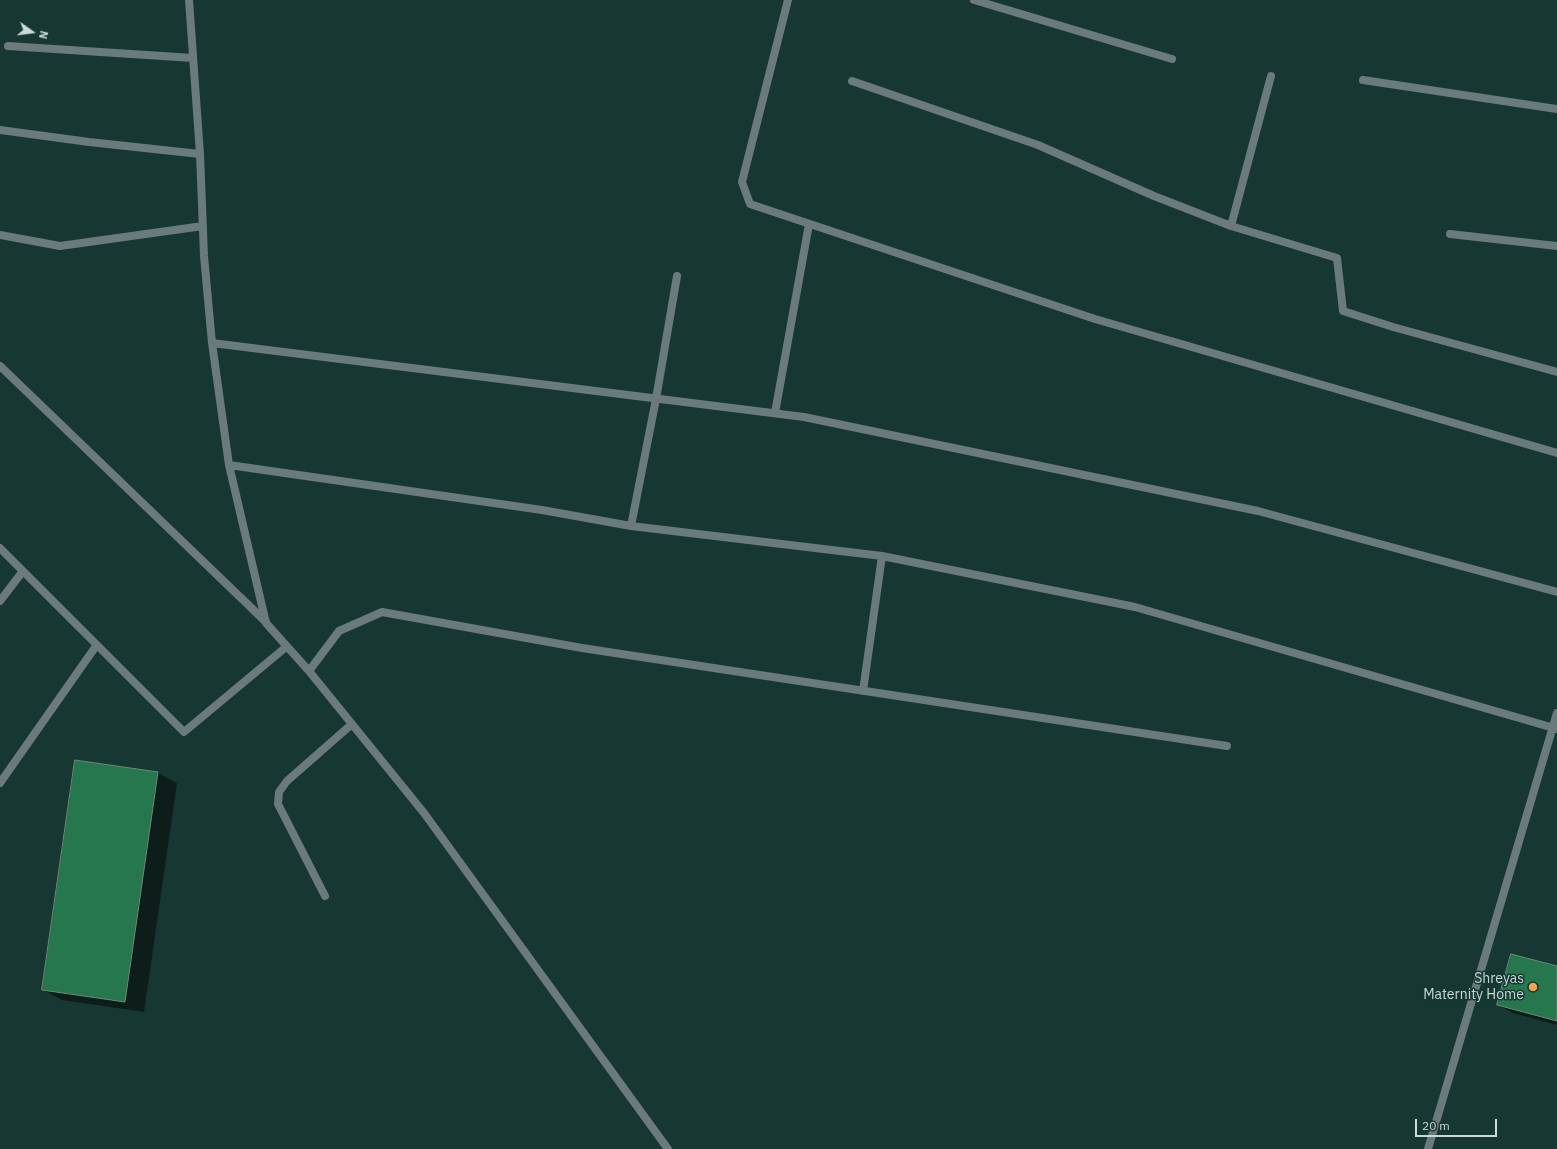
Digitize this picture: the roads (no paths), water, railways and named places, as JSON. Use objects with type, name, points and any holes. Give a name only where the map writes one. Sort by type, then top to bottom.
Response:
[{"type":"street","points":[[189,0],[212,343],[229,465],[266,623]]},
{"type":"street","points":[[788,0],[742,182],[750,204],[1095,319],[1557,453]]},
{"type":"street","points":[[974,0],[1172,59]]},
{"type":"street","points":[[8,46],[194,58]]},
{"type":"street","points":[[1231,226],[1271,76]]},
{"type":"street","points":[[1363,80],[1557,109]]},
{"type":"street","points":[[852,81],[1038,145],[1154,196],[1231,226],[1337,258],[1343,311],[1393,327],[1557,372]]},
{"type":"street","points":[[0,130],[89,142],[200,154]]},
{"type":"street","points":[[775,413],[809,224]]},
{"type":"street","points":[[0,235],[60,246],[203,226]]},
{"type":"street","points":[[1450,234],[1557,246]]},
{"type":"street","points":[[631,526],[656,398],[677,276]]},
{"type":"street","points":[[212,343],[804,417],[1258,511],[1557,592]]},
{"type":"street","points":[[0,366],[266,623],[309,671],[424,813],[668,1149]]},
{"type":"street","points":[[229,465],[542,510],[631,526],[882,556],[1135,607],[1555,728]]},
{"type":"street","points":[[0,548],[96,646],[184,732],[286,647]]},
{"type":"street","points":[[863,691],[882,556]]},
{"type":"street","points":[[0,601],[23,571]]},
{"type":"street","points":[[309,671],[339,631],[382,612],[582,648],[1227,746]]},
{"type":"street","points":[[0,783],[96,646]]},
{"type":"street","points":[[1428,1149],[1555,728],[1557,713]]},
{"type":"street","points":[[326,896],[278,804],[279,792],[287,781],[352,724]]},
{"type":"place","name":"Shreyas Maternity Home","points":[[1533,987]]}]
